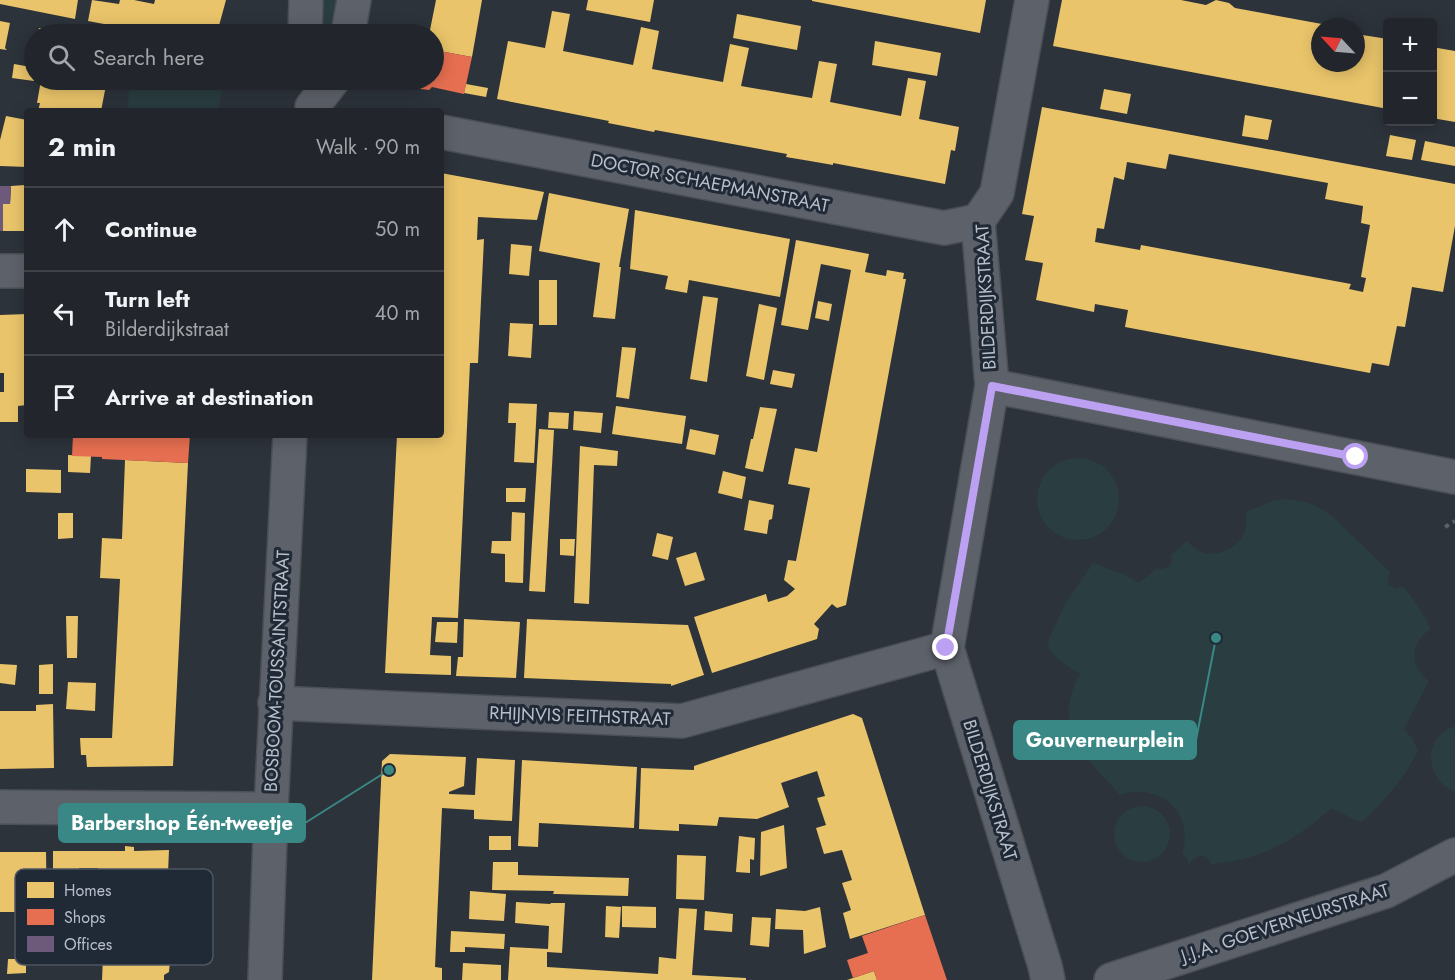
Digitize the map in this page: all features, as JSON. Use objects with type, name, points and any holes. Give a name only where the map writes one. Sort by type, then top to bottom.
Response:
[{"type":"street","points":[[305,24],[306,0]]},
{"type":"street","points":[[350,24],[354,0]]},
{"type":"street","name":"BILDERDIJKSTRAAT","points":[[1032,0],[997,193],[978,221],[992,386],[946,648],[1048,980]]},
{"type":"street","points":[[316,102],[325,90]]},
{"type":"street","name":"DOCTOR SCHAEPMANSTRAAT","points":[[444,133],[944,228],[978,221]]},
{"type":"street","points":[[0,271],[24,271]]},
{"type":"street","points":[[992,386],[1455,477]]},
{"type":"street","name":"BOSBOOM-TOUSSAINTSTRAAT","points":[[265,980],[271,809],[290,438]]},
{"type":"street","name":"RHIJNVIS FEITHSTRAAT","points":[[276,703],[682,721],[946,648]]},
{"type":"street","points":[[0,807],[271,809]]},
{"type":"street","name":"J.J.A. GOEVERNEURSTRAAT","points":[[1112,980],[1386,891],[1455,855]]},
{"type":"path","points":[[1445,527],[1455,521]]},
{"type":"green space","points":[[318,0],[341,0],[336,24],[316,24]]},
{"type":"green space","points":[[130,90],[222,90],[219,108],[127,108]]},
{"type":"green space","points":[[1070,458],[1086,458],[1101,465],[1112,476],[1119,491],[1116,515],[1107,528],[1086,540],[1070,540],[1055,533],[1044,522],[1037,507],[1037,491],[1044,476],[1055,465]]},
{"type":"green space","points":[[1284,499],[1312,504],[1332,516],[1390,572],[1389,585],[1396,589],[1403,587],[1428,623],[1431,629],[1419,640],[1415,661],[1422,675],[1429,681],[1404,729],[1413,739],[1418,751],[1393,789],[1362,822],[1332,808],[1290,839],[1262,853],[1230,862],[1211,864],[1208,858],[1201,855],[1191,861],[1190,865],[1182,853],[1185,832],[1182,822],[1172,805],[1154,794],[1134,792],[1120,795],[1084,754],[1070,726],[1069,711],[1072,693],[1080,674],[1051,652],[1048,641],[1065,604],[1093,563],[1123,574],[1139,583],[1157,568],[1168,567],[1172,561],[1171,555],[1187,541],[1202,552],[1216,553],[1230,549],[1236,545],[1244,533],[1246,512],[1272,501]]},
{"type":"green space","points":[[1455,726],[1455,792],[1437,778],[1431,758],[1432,748],[1437,739],[1444,731]]},
{"type":"green space","points":[[1142,806],[1153,808],[1162,814],[1168,823],[1170,834],[1168,845],[1162,854],[1153,860],[1142,862],[1131,860],[1122,854],[1116,845],[1114,834],[1116,823],[1122,814],[1131,808]]},
{"type":"building: Homes","points":[[0,0],[78,0],[75,19],[0,4]]},
{"type":"building: Homes","points":[[92,0],[119,4],[120,0],[134,0],[154,4],[155,0],[226,0],[219,24],[104,24],[88,21]]},
{"type":"building: Homes","points":[[436,0],[482,0],[472,57],[444,52],[444,24],[431,24]]},
{"type":"building: Homes","points":[[588,0],[654,0],[650,22],[586,10]]},
{"type":"building: Homes","points":[[812,0],[986,0],[980,33]]},
{"type":"building: Homes","points":[[1062,0],[1181,0],[1206,5],[1216,0],[1229,3],[1235,8],[1311,22],[1311,72],[1365,72],[1365,35],[1383,38],[1383,108],[1053,46]]},
{"type":"building: Homes","points":[[552,11],[570,14],[563,51],[633,65],[641,27],[659,31],[652,69],[723,82],[730,44],[749,48],[741,86],[812,98],[819,61],[837,64],[830,102],[901,116],[908,78],[926,81],[919,119],[959,127],[955,151],[951,150],[945,184],[833,163],[833,165],[786,157],[787,154],[655,130],[654,132],[497,99],[508,41],[545,48]]},
{"type":"building: Homes","points":[[737,14],[801,26],[797,50],[733,38]]},
{"type":"building: Homes","points":[[0,21],[10,23],[5,48],[7,50],[0,49]]},
{"type":"building: Homes","points":[[875,41],[941,53],[937,76],[872,65]]},
{"type":"building: Homes","points":[[1437,48],[1455,51],[1455,122],[1437,119]]},
{"type":"building: Homes","points":[[14,64],[24,66],[24,80],[12,78]]},
{"type":"building: Homes","points":[[466,84],[488,88],[486,97],[464,93]]},
{"type":"building: Homes","points":[[1104,89],[1131,94],[1127,114],[1100,109]]},
{"type":"building: Homes","points":[[39,90],[105,90],[102,108],[39,108],[40,103],[37,103]]},
{"type":"building: Homes","points":[[1042,107],[1455,184],[1455,226],[1443,292],[1412,287],[1405,327],[1397,326],[1389,366],[1372,363],[1370,373],[1125,327],[1128,310],[1095,304],[1094,312],[1036,300],[1043,263],[1025,260],[1034,216],[1022,214]],"holes":[[[1169,154],[1328,183],[1325,199],[1363,206],[1361,223],[1370,225],[1361,277],[1366,278],[1363,292],[1349,289],[1351,284],[1141,245],[1140,250],[1095,242],[1097,228],[1104,229],[1114,177],[1124,180],[1127,162],[1166,169]]]},
{"type":"building: Homes","points":[[1245,115],[1272,120],[1268,140],[1242,136]]},
{"type":"building: Homes","points":[[6,116],[24,119],[24,167],[0,166],[0,140]]},
{"type":"building: Homes","points":[[1390,135],[1416,140],[1412,160],[1386,156]]},
{"type":"building: Homes","points":[[1425,141],[1455,147],[1455,166],[1421,160]]},
{"type":"building: Homes","points":[[444,174],[544,192],[537,220],[478,217],[477,240],[484,239],[478,363],[470,363],[458,618],[432,617],[430,655],[451,656],[451,675],[385,673],[397,438],[444,438]]},
{"type":"building: Homes","points":[[24,185],[24,231],[3,231],[3,204],[10,204],[11,186]]},
{"type":"building: Homes","points":[[549,193],[629,209],[619,267],[621,267],[615,319],[593,317],[600,263],[539,251]]},
{"type":"building: Homes","points":[[635,210],[790,239],[780,297],[689,280],[687,293],[665,289],[668,276],[630,269]]},
{"type":"building: Homes","points":[[796,240],[869,254],[865,272],[886,276],[887,270],[904,273],[903,279],[906,279],[846,605],[837,608],[832,604],[814,624],[819,629],[817,639],[712,673],[694,617],[766,594],[768,602],[787,596],[795,589],[784,580],[788,560],[796,561],[810,488],[788,484],[795,448],[817,452],[851,270],[821,264],[808,330],[781,325]]},
{"type":"building: Homes","points":[[511,244],[532,246],[529,276],[509,274]]},
{"type":"building: Homes","points":[[539,280],[557,280],[557,325],[539,325]]},
{"type":"building: Homes","points":[[703,296],[718,298],[707,382],[690,379]]},
{"type":"building: Homes","points":[[818,301],[832,304],[829,321],[815,318]]},
{"type":"building: Homes","points":[[759,304],[777,308],[764,380],[746,376]]},
{"type":"building: Homes","points":[[24,314],[24,405],[18,406],[18,422],[0,422],[0,392],[4,392],[4,373],[0,373],[0,315]]},
{"type":"building: Homes","points":[[510,323],[533,324],[531,358],[508,356]]},
{"type":"building: Homes","points":[[622,347],[636,348],[629,399],[616,397]]},
{"type":"building: Homes","points":[[773,370],[795,374],[792,388],[770,384]]},
{"type":"building: Homes","points":[[509,403],[537,404],[534,463],[514,462],[516,423],[508,423]]},
{"type":"building: Homes","points":[[616,406],[686,416],[682,444],[612,434]]},
{"type":"building: Homes","points":[[760,407],[777,409],[763,472],[745,468]]},
{"type":"building: Homes","points":[[574,411],[603,413],[601,433],[573,430]]},
{"type":"building: Homes","points":[[549,412],[569,413],[568,429],[548,428]]},
{"type":"building: Homes","points":[[539,429],[554,430],[545,592],[529,591]]},
{"type":"building: Homes","points":[[690,429],[719,435],[715,455],[686,449]]},
{"type":"building: Homes","points":[[580,446],[618,451],[617,466],[594,465],[589,604],[574,603]]},
{"type":"building: Homes","points":[[68,455],[91,456],[90,473],[68,472]]},
{"type":"building: Homes","points":[[125,460],[188,463],[173,766],[87,767],[86,755],[81,755],[80,738],[112,738],[120,579],[100,578],[102,538],[122,539]]},
{"type":"building: Homes","points":[[26,469],[61,470],[61,493],[26,492]]},
{"type":"building: Homes","points":[[723,471],[746,477],[742,499],[718,493]]},
{"type":"building: Homes","points":[[506,488],[526,488],[525,502],[506,502]]},
{"type":"building: Homes","points":[[749,500],[774,505],[767,534],[744,530]]},
{"type":"building: Homes","points":[[512,512],[525,513],[523,583],[505,582],[505,554],[491,553],[492,541],[511,541]]},
{"type":"building: Homes","points":[[58,513],[73,513],[73,538],[58,539]]},
{"type":"building: Homes","points":[[657,533],[673,537],[668,560],[652,556]]},
{"type":"building: Homes","points":[[560,539],[575,539],[574,556],[560,555]]},
{"type":"building: Homes","points":[[696,552],[705,580],[685,586],[676,558]]},
{"type":"building: Homes","points":[[66,616],[78,616],[77,658],[67,658]]},
{"type":"building: Homes","points":[[464,619],[520,622],[516,678],[456,676],[458,657],[463,657]]},
{"type":"building: Homes","points":[[527,619],[688,625],[704,675],[671,686],[671,684],[524,678]]},
{"type":"building: Homes","points":[[437,622],[458,622],[457,643],[435,642]]},
{"type":"building: Homes","points":[[0,664],[17,665],[15,685],[0,683]]},
{"type":"building: Homes","points":[[53,664],[53,694],[39,694],[39,665]]},
{"type":"building: Homes","points":[[68,682],[96,683],[95,711],[66,709]]},
{"type":"building: Homes","points":[[53,704],[54,768],[0,769],[0,711],[36,711],[36,705]]},
{"type":"building: Homes","points":[[853,714],[862,718],[925,915],[850,939],[843,913],[851,910],[842,883],[852,880],[842,850],[824,854],[816,828],[826,825],[817,798],[825,796],[817,771],[781,783],[789,807],[757,819],[719,817],[717,826],[679,824],[679,831],[639,829],[641,768],[694,770],[694,766]]},
{"type":"building: Homes","points":[[390,754],[466,757],[464,786],[449,794],[475,795],[477,758],[515,760],[512,821],[474,819],[474,810],[442,808],[435,967],[442,968],[442,980],[372,980],[382,761]]},
{"type":"building: Homes","points":[[522,760],[637,767],[634,828],[539,823],[538,847],[518,846]]},
{"type":"building: Homes","points":[[784,825],[787,868],[760,876],[761,832]]},
{"type":"building: Homes","points":[[489,836],[511,836],[511,850],[489,850]]},
{"type":"building: Homes","points":[[739,836],[755,838],[754,860],[750,859],[750,873],[736,872]]},
{"type":"building: Homes","points":[[125,846],[134,847],[134,851],[169,850],[168,869],[53,869],[53,851],[125,851]]},
{"type":"building: Homes","points":[[0,852],[46,852],[46,869],[15,869],[15,912],[0,912]]},
{"type":"building: Homes","points":[[677,855],[706,856],[704,900],[676,899]]},
{"type":"building: Homes","points":[[493,862],[518,862],[518,875],[629,878],[628,896],[492,890]]},
{"type":"building: Homes","points":[[470,891],[506,894],[504,921],[469,919]]},
{"type":"building: Homes","points":[[516,902],[565,903],[562,953],[547,952],[547,967],[658,974],[659,957],[676,959],[679,908],[697,909],[692,975],[746,978],[746,980],[508,980],[510,947],[548,949],[549,926],[515,923]]},
{"type":"building: Homes","points":[[606,906],[621,907],[619,938],[605,937]]},
{"type":"building: Homes","points":[[622,906],[656,907],[656,928],[622,927]]},
{"type":"building: Homes","points":[[820,907],[826,947],[804,954],[803,930],[775,929],[776,909],[805,911]]},
{"type":"building: Homes","points":[[705,911],[733,914],[732,932],[704,930]]},
{"type":"building: Homes","points":[[752,917],[771,918],[769,947],[750,945]]},
{"type":"building: Homes","points":[[451,931],[505,934],[504,949],[465,947],[465,952],[450,952]]},
{"type":"building: Homes","points":[[8,959],[15,959],[15,965],[26,965],[26,973],[7,974]]},
{"type":"building: Homes","points":[[463,963],[501,965],[501,980],[462,980]]},
{"type":"building: Homes","points":[[103,965],[170,965],[169,972],[164,975],[164,980],[102,980]]},
{"type":"building: Homes","points":[[874,971],[877,980],[847,980]]},
{"type":"building: Shops","points":[[444,52],[472,57],[464,94],[444,90]]},
{"type":"building: Shops","points":[[73,438],[190,438],[188,463],[72,456]]},
{"type":"building: Shops","points":[[925,915],[947,980],[877,980],[874,971],[853,978],[847,960],[868,953],[862,936]]},
{"type":"building: Offices","points":[[0,186],[11,186],[10,204],[3,204],[3,231],[0,231]]},
{"type":"place","name":"Gouverneurplein","points":[[1216,638]]},
{"type":"place","name":"Barbershop Één-tweetje","points":[[389,770]]},
{"type":"route","points":[[946,648],[992,386],[1356,457]]}]
